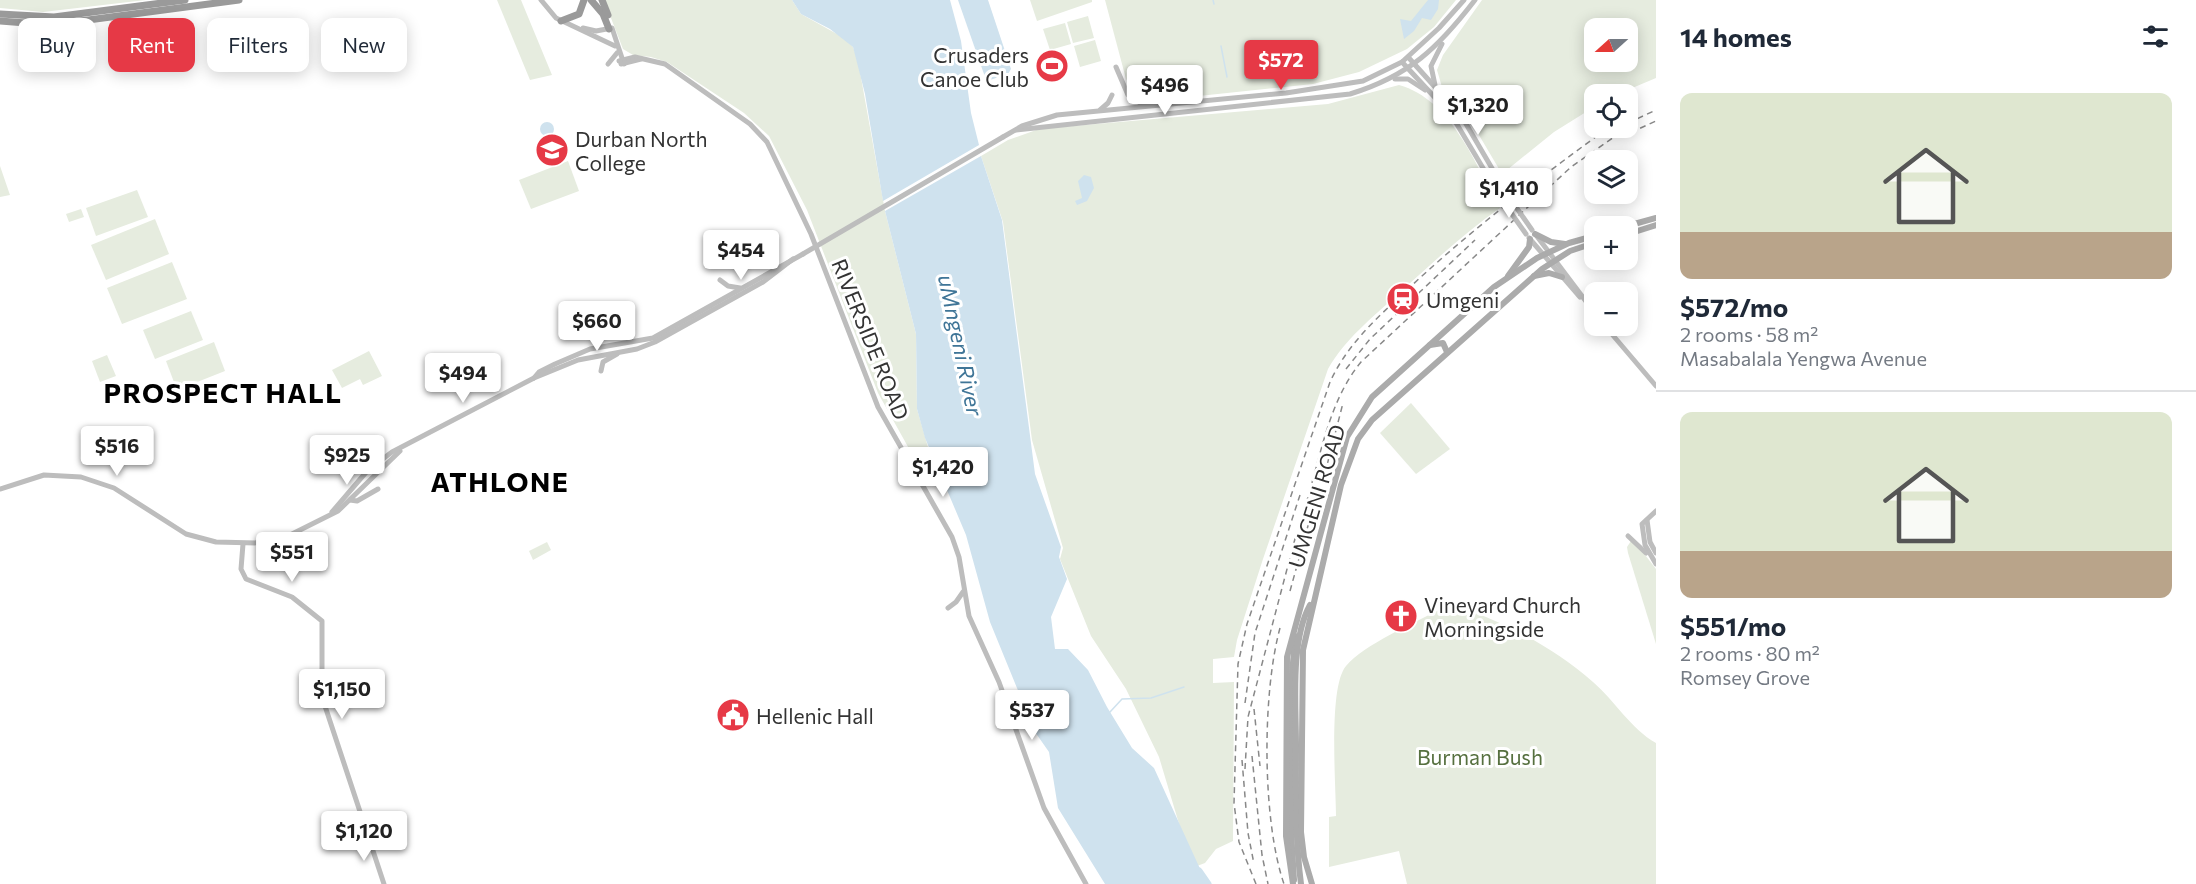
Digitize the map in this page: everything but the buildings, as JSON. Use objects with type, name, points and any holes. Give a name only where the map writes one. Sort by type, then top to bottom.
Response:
[{"type":"highway","points":[[0,14],[54,16],[185,0]]},
{"type":"highway","points":[[0,21],[39,24],[73,22],[239,0]]},
{"type":"highway","points":[[564,22],[579,14],[584,0]]},
{"type":"highway","points":[[591,0],[603,14],[611,29]]},
{"type":"highway","points":[[602,0],[611,29]]},
{"type":"main road","points":[[541,0],[550,14],[634,57]]},
{"type":"main road","points":[[565,362],[622,352],[655,342],[763,282],[802,254],[1003,137],[1045,118],[1349,84],[1372,78],[1408,57],[1464,0]]},
{"type":"main road","points":[[1437,89],[1431,66],[1446,38],[1475,0]]},
{"type":"main road","points":[[564,22],[590,30],[611,29],[622,61]]},
{"type":"main road","points":[[1016,130],[1114,118],[1337,97],[1391,79],[1408,70],[1446,38]]},
{"type":"main road","points":[[616,46],[622,61]]},
{"type":"main road","points":[[609,64],[617,53]]},
{"type":"main road","name":"RIVERSIDE ROAD","points":[[622,61],[634,57],[665,64],[750,124],[767,142],[811,234],[878,407],[952,537],[959,557],[969,616],[999,682],[1044,808],[1086,884]]},
{"type":"main road","points":[[1408,57],[1462,117],[1531,234],[1551,242],[1569,243]]},
{"type":"main road","points":[[622,61],[644,59]]},
{"type":"main road","points":[[1402,62],[1436,97],[1461,129],[1502,200],[1584,300]]},
{"type":"main road","points":[[1116,67],[1130,98],[1147,106]]},
{"type":"main road","points":[[1391,79],[1408,79],[1436,97]]},
{"type":"main road","points":[[1099,111],[1108,103],[1112,95]]},
{"type":"main road","points":[[1638,223],[1656,218]]},
{"type":"main road","points":[[1638,231],[1656,225]]},
{"type":"main road","points":[[1508,277],[1529,247],[1531,234]]},
{"type":"main road","name":"UMGENI ROAD","points":[[1294,884],[1286,836],[1286,669],[1291,634],[1342,451],[1353,425],[1372,397],[1508,277],[1546,254],[1584,239]]},
{"type":"main road","name":"UMGENI ROAD","points":[[1312,884],[1302,844],[1302,661],[1313,601],[1341,485],[1358,439],[1372,420],[1532,277],[1553,261],[1584,246]]},
{"type":"main road","points":[[2,489],[44,476],[71,475],[90,479],[124,494],[186,534],[207,541],[243,544],[269,541],[290,535],[338,511],[377,462],[590,349],[645,341],[793,260]]},
{"type":"main road","points":[[1553,261],[1563,277],[1584,300]]},
{"type":"main road","points":[[1532,277],[1549,273],[1563,277]]},
{"type":"main road","points":[[720,280],[728,286],[740,288]]},
{"type":"main road","points":[[1614,336],[1656,386]]},
{"type":"main road","points":[[1430,345],[1443,342],[1447,352]]},
{"type":"main road","points":[[601,371],[603,362],[622,352]]},
{"type":"main road","points":[[348,499],[357,501],[378,489]]},
{"type":"main road","points":[[1655,559],[1645,522],[1656,511]]},
{"type":"main road","points":[[1628,536],[1655,559]]},
{"type":"main road","points":[[243,544],[242,569],[246,579],[292,597],[322,621],[322,697],[384,884]]},
{"type":"main road","points":[[948,608],[956,602],[963,591]]},
{"type":"main road","points":[[1301,884],[1293,778],[1297,657],[1306,612],[1313,601]]},
{"type":"main road","points":[[1294,884],[1292,661],[1300,606]]},
{"type":"green space","points":[[0,0],[146,0],[43,12],[0,8]]},
{"type":"green space","points":[[497,0],[521,0],[552,75],[530,80]]},
{"type":"green space","points":[[604,0],[792,0],[801,14],[846,39],[853,47],[858,61],[885,211],[916,334],[917,409],[932,461],[917,463],[878,393],[807,210],[769,136],[744,113],[667,62],[633,55],[623,49]]},
{"type":"green space","points":[[1030,0],[1092,0],[1092,2],[1037,21]]},
{"type":"green space","points":[[1105,0],[1456,0],[1434,27],[1407,49],[1359,72],[1313,84],[1142,102],[1126,79]]},
{"type":"green space","points":[[1482,0],[1656,0],[1656,78],[1638,86],[1584,84],[1584,113],[1554,132],[1502,174],[1473,125],[1442,87],[1437,70],[1443,55]]},
{"type":"green space","points":[[1088,16],[1094,38],[1073,43],[1067,22]]},
{"type":"green space","points":[[1065,23],[1071,44],[1050,50],[1043,29]]},
{"type":"green space","points":[[1095,40],[1101,61],[1080,67],[1074,46]]},
{"type":"green space","points":[[1399,85],[1418,93],[1434,104],[1448,119],[1471,154],[1500,208],[1447,250],[1369,321],[1342,348],[1328,369],[1263,559],[1237,640],[1234,657],[1213,659],[1213,683],[1234,682],[1233,841],[1216,849],[1205,863],[1197,866],[1186,847],[1159,757],[1126,689],[1091,636],[1060,559],[1063,548],[1032,440],[1003,222],[981,156],[1008,140],[1039,129],[1328,104]]},
{"type":"green space","points":[[568,161],[579,191],[531,209],[519,180]]},
{"type":"green space","points":[[0,166],[10,195],[0,197]]},
{"type":"green space","points":[[137,190],[148,217],[96,236],[86,208]]},
{"type":"green space","points":[[81,209],[84,217],[69,222],[66,214]]},
{"type":"green space","points":[[155,219],[169,254],[106,280],[91,245]]},
{"type":"green space","points":[[172,262],[187,299],[122,324],[107,288]]},
{"type":"green space","points":[[191,311],[203,340],[155,359],[143,330]]},
{"type":"green space","points":[[214,342],[225,371],[177,390],[166,361]]},
{"type":"green space","points":[[369,351],[382,376],[363,385],[360,379],[342,388],[332,370]]},
{"type":"green space","points":[[107,355],[116,376],[100,382],[92,361]]},
{"type":"green space","points":[[1411,403],[1450,449],[1416,474],[1380,433]]},
{"type":"green space","points":[[1631,541],[1635,542],[1656,569],[1656,644],[1628,553],[1627,547]]},
{"type":"green space","points":[[547,542],[551,550],[533,560],[529,551]]},
{"type":"green space","name":"Burman Bush","points":[[1444,602],[1484,616],[1523,634],[1559,656],[1593,682],[1631,723],[1656,743],[1656,884],[1407,884],[1399,851],[1329,867],[1329,817],[1336,816],[1335,715],[1340,677],[1346,666],[1364,650],[1441,609]]},
{"type":"water","points":[[792,0],[950,0],[961,41],[971,113],[979,145],[883,201],[865,94],[853,47],[830,29],[801,14]]},
{"type":"water","points":[[958,0],[988,0],[1011,69],[1008,74],[990,80],[985,77]]},
{"type":"water","points":[[1428,0],[1439,0],[1438,9],[1431,20],[1422,18],[1414,31],[1404,39],[1400,19],[1411,21]]},
{"type":"water","points":[[544,122],[550,122],[554,129],[550,136],[544,136],[540,132],[540,126]]},
{"type":"water","name":"uMngeni River","points":[[981,156],[1002,220],[1035,474],[1061,547],[1059,557],[1067,579],[1051,617],[1055,649],[1068,649],[1088,670],[1132,748],[1154,768],[1207,884],[1105,884],[1058,808],[1049,752],[1035,732],[990,622],[966,535],[925,438],[917,409],[916,334],[885,211]]},
{"type":"water","points":[[1084,175],[1091,177],[1094,188],[1087,201],[1077,205],[1075,201],[1082,198],[1078,181]]},
{"type":"waterway","points":[[1213,0],[1214,4]]},
{"type":"waterway","points":[[1221,46],[1227,77]]},
{"type":"waterway","points":[[1110,712],[1122,699],[1151,698],[1184,687]]},
{"type":"waterway","points":[[1199,871],[1208,884]]},
{"type":"railway","points":[[1638,118],[1656,110]]},
{"type":"railway","points":[[1638,129],[1656,121]]},
{"type":"railway","points":[[1256,884],[1239,842],[1234,803],[1238,664],[1247,624],[1330,382],[1355,343],[1375,320],[1409,288],[1506,205],[1595,138]]},
{"type":"railway","points":[[1303,513],[1332,414],[1349,378],[1361,362],[1571,167],[1613,138]]},
{"type":"railway","points":[[1346,369],[1370,339],[1475,240]]},
{"type":"railway","points":[[1325,473],[1343,403]]},
{"type":"railway","points":[[1245,703],[1255,633],[1300,495]]},
{"type":"railway","points":[[1290,591],[1314,504]]},
{"type":"railway","points":[[1245,769],[1248,717],[1296,535]]},
{"type":"railway","points":[[1280,628],[1270,687],[1267,757],[1272,826],[1284,884]]},
{"type":"railway","points":[[1254,709],[1260,766]]},
{"type":"railway","points":[[1252,756],[1262,855],[1268,884]]},
{"type":"railway","points":[[1242,760],[1248,833],[1254,864]]},
{"type":"place","name":"Crusaders Canoe Club","points":[[1052,66]]},
{"type":"place","name":"Durban North College","points":[[552,150]]},
{"type":"place","name":"Umgeni","points":[[1403,299]]},
{"type":"place","name":"Vineyard Church Morningside","points":[[1401,616]]},
{"type":"place","name":"Hellenic Hall","points":[[733,715]]},
{"type":"district","name":"PROSPECT HALL","points":[[223,392]]},
{"type":"district","name":"ATHLONE","points":[[500,481]]}]
